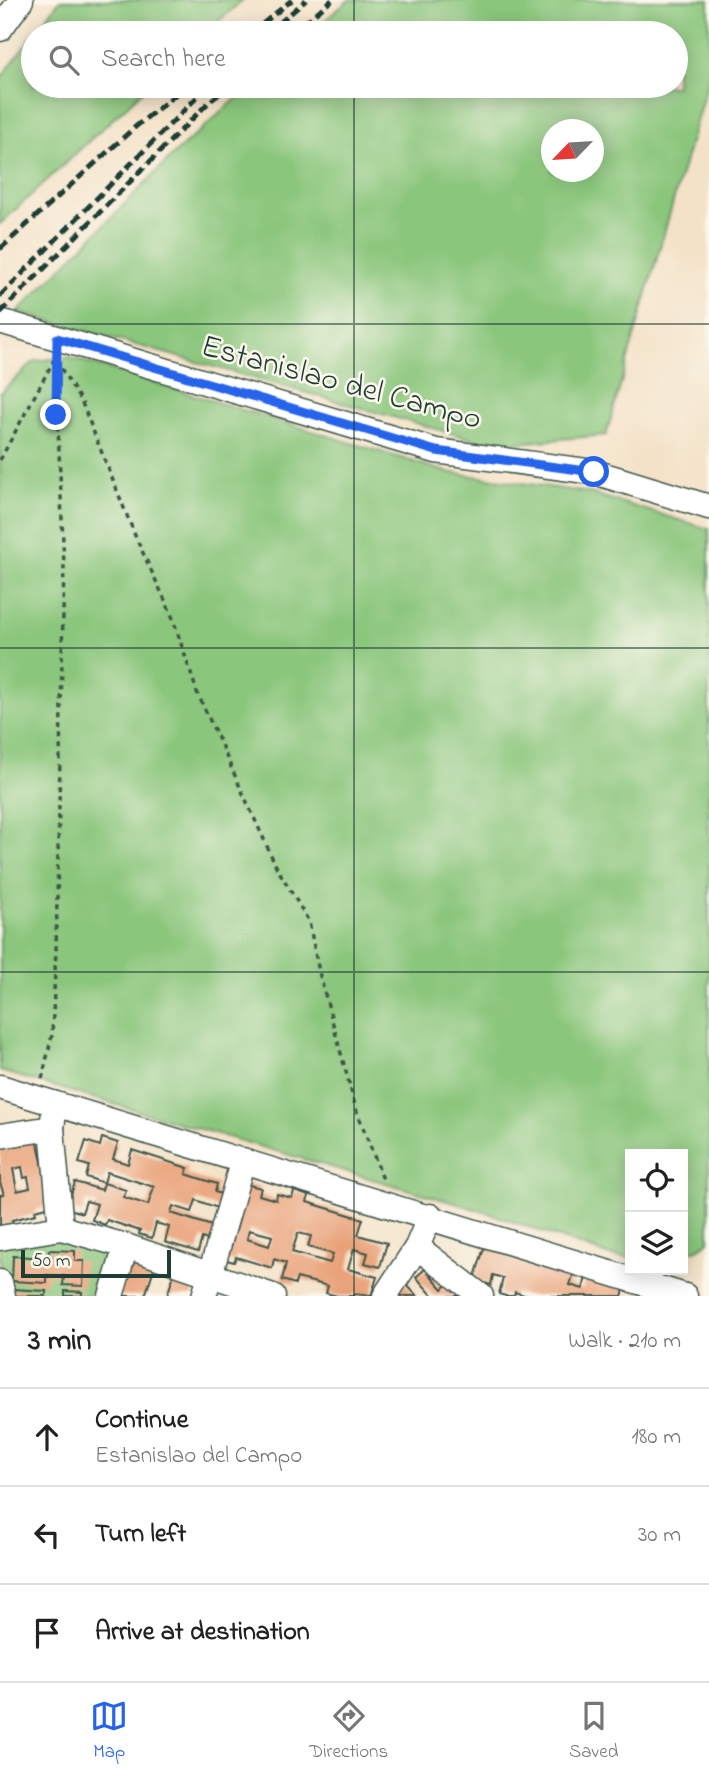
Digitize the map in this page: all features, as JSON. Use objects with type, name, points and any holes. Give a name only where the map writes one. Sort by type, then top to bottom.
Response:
[{"type":"street","points":[[0,29],[21,0]]},
{"type":"street","name":"Estanislao del Campo","points":[[0,321],[436,451],[594,472],[709,507]]},
{"type":"street","points":[[0,1087],[685,1296]]},
{"type":"street","points":[[46,1101],[52,1128],[61,1228]]},
{"type":"street","points":[[0,1136],[52,1128]]},
{"type":"street","points":[[208,1285],[243,1160]]},
{"type":"street","points":[[385,1296],[417,1247],[429,1216]]},
{"type":"street","points":[[0,1238],[61,1228],[125,1246],[208,1285],[273,1296]]},
{"type":"street","points":[[111,1296],[125,1246]]},
{"type":"street","points":[[417,1247],[483,1295]]},
{"type":"street","points":[[0,1282],[4,1296]]},
{"type":"path","points":[[0,460],[55,358]]},
{"type":"path","points":[[46,1101],[56,949],[64,565],[55,358]]},
{"type":"path","points":[[55,358],[82,403],[136,538],[171,614],[197,692],[276,866],[309,922],[319,972],[356,1110],[395,1206]]},
{"type":"green space","points":[[60,0],[243,0],[219,21],[44,21]]},
{"type":"green space","points":[[349,0],[709,0],[709,77],[606,435],[493,445],[18,312],[177,151],[237,98],[688,98],[688,21],[324,21]]},
{"type":"green space","points":[[21,51],[21,98],[135,98],[0,224],[0,79]]},
{"type":"green space","points":[[69,357],[447,472],[590,493],[709,529],[709,1241],[698,1249],[688,1252],[688,1149],[625,1149],[625,1258],[610,1256],[486,1212],[0,1071],[0,393],[35,361]]},
{"type":"green space","points":[[60,1236],[119,1250],[106,1296],[8,1296],[0,1261],[0,1245]]},
{"type":"building","points":[[37,1138],[51,1206],[35,1210],[36,1214],[0,1226],[0,1195],[4,1194],[0,1183],[0,1142]],"holes":[[[22,1167],[24,1178],[28,1177],[30,1188],[17,1191],[13,1169]]]},
{"type":"building","points":[[102,1138],[118,1143],[113,1159],[128,1164],[132,1150],[188,1168],[186,1174],[217,1184],[215,1192],[227,1196],[223,1210],[196,1200],[192,1212],[173,1206],[171,1213],[218,1228],[213,1242],[202,1238],[198,1252],[165,1242],[169,1227],[156,1223],[152,1238],[107,1220],[105,1225],[92,1220],[97,1204],[86,1201],[82,1213],[67,1208],[75,1182],[102,1190],[104,1183],[86,1177],[89,1166],[79,1163],[86,1141],[100,1146]],"holes":[[[107,1172],[154,1187],[148,1205],[123,1197],[126,1190],[104,1183]]]},
{"type":"building","points":[[245,1184],[261,1188],[259,1195],[276,1200],[277,1194],[292,1198],[294,1191],[309,1196],[307,1202],[363,1219],[358,1235],[387,1243],[380,1267],[365,1263],[368,1253],[354,1249],[348,1269],[377,1277],[371,1296],[337,1296],[326,1293],[328,1286],[297,1278],[295,1284],[282,1280],[286,1263],[274,1259],[272,1268],[236,1257],[234,1262],[223,1259]],"holes":[[[249,1230],[272,1236],[269,1246],[247,1239]],[[298,1233],[311,1236],[308,1247],[333,1254],[330,1263],[292,1252]]]},
{"type":"building","points":[[485,1245],[575,1269],[570,1285],[583,1289],[587,1273],[626,1285],[622,1296],[527,1296],[515,1292],[514,1296],[506,1296],[499,1294],[503,1278],[493,1275],[491,1285],[474,1280]]},
{"type":"building","points":[[49,1250],[75,1251],[75,1261],[84,1261],[83,1286],[63,1285],[64,1276],[47,1275],[47,1283],[12,1281],[13,1256],[48,1258]]},
{"type":"building","points":[[131,1257],[155,1265],[145,1296],[119,1296]]},
{"type":"building","points":[[425,1269],[443,1289],[454,1278],[462,1296],[433,1296],[416,1277]]},
{"type":"building","points":[[175,1271],[197,1278],[192,1296],[167,1296]]},
{"type":"building","points":[[215,1283],[243,1296],[211,1296]]},
{"type":"building","points":[[406,1284],[417,1296],[393,1296]]},
{"type":"building","points":[[12,1289],[46,1291],[46,1296],[12,1296]]},
{"type":"building","points":[[65,1291],[82,1292],[82,1296],[65,1296]]},
{"type":"railway","points":[[266,21],[292,0]]},
{"type":"railway","points":[[282,21],[306,0]]},
{"type":"railway","points":[[307,21],[332,0]]},
{"type":"railway","points":[[0,249],[171,98]]},
{"type":"railway","points":[[0,296],[196,98]]},
{"type":"railway","points":[[0,313],[214,98]]},
{"type":"route","points":[[56,415],[57,338],[436,451],[594,472]]}]
